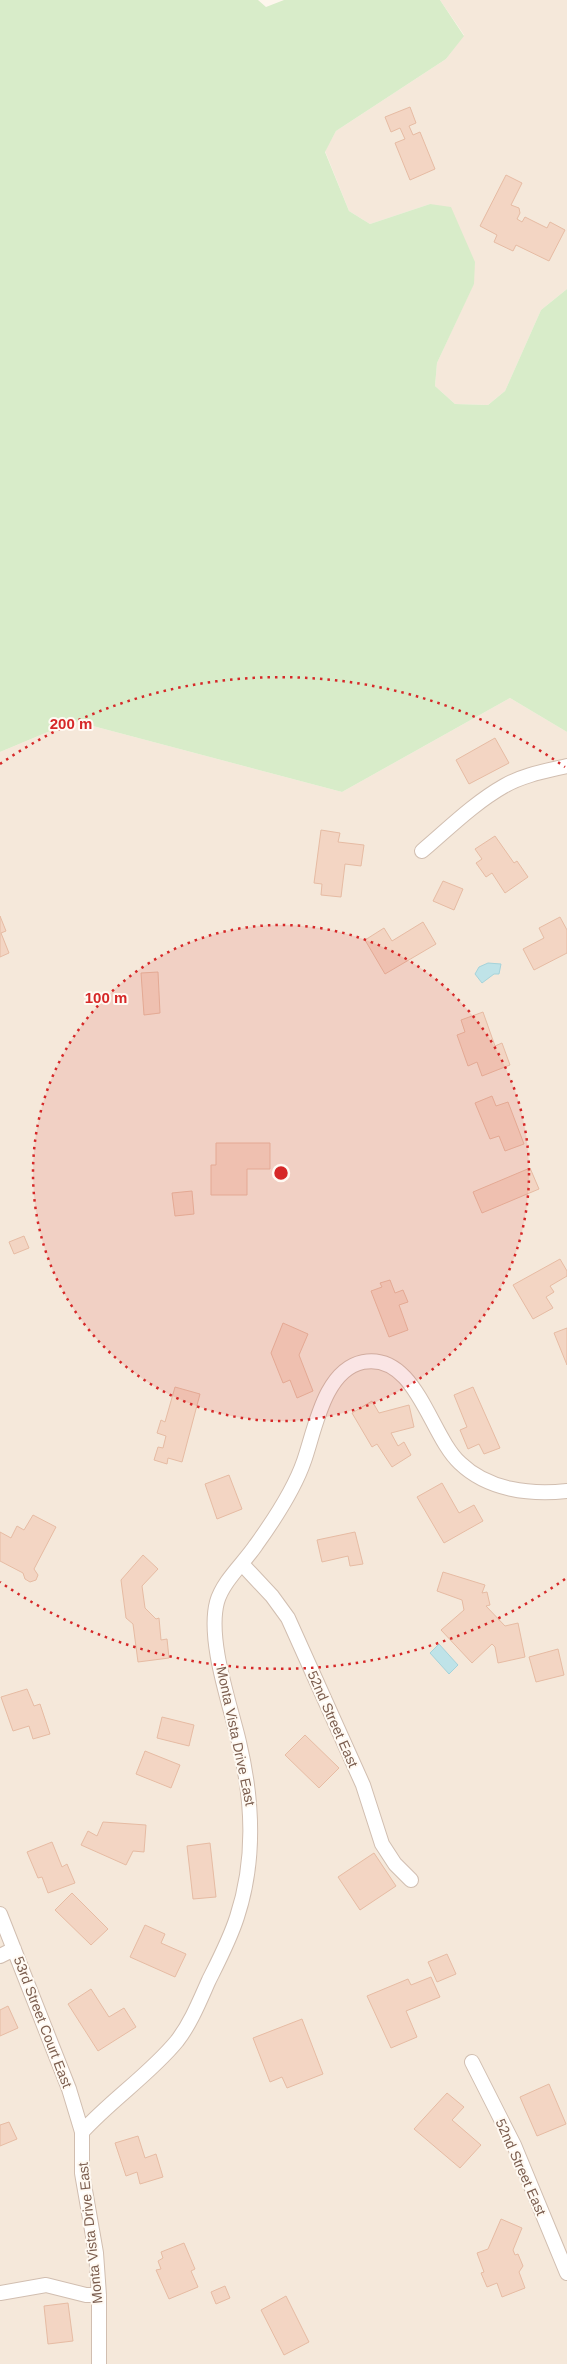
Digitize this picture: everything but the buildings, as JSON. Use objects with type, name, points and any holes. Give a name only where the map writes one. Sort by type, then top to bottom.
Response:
[{"type":"street","points":[[422,851],[468,812],[505,786],[523,778],[567,766]]},
{"type":"street","name":"Monta Vista Drive East","points":[[99,2364],[99,2295],[96,2253],[82,2173],[82,2132],[103,2109],[179,2038],[191,2020],[237,1918],[249,1861],[251,1811],[239,1742],[225,1693],[216,1638],[217,1601],[284,1501],[303,1464],[326,1395],[343,1373],[364,1362],[374,1362],[393,1368],[412,1382],[448,1450],[461,1465],[493,1485],[518,1490],[567,1491]]},
{"type":"street","name":"52nd Street East","points":[[242,1564],[272,1596],[288,1618],[363,1785],[382,1844],[395,1864],[412,1880]]},
{"type":"street","name":"53rd Street Court East","points":[[0,1914],[69,2089],[82,2132]]},
{"type":"street","points":[[0,1956],[14,1949]]},
{"type":"street","name":"52nd Street East","points":[[472,2062],[514,2145],[567,2273]]},
{"type":"street","points":[[0,2293],[46,2285],[79,2294],[99,2295]]},
{"type":"shaded area","points":[[440,0],[567,0],[567,289],[541,310],[505,391],[488,405],[455,404],[435,386],[437,363],[474,283],[430,204],[370,224],[349,211],[325,151],[336,131],[446,59],[464,35]]},
{"type":"shaded area","points":[[510,698],[567,732],[567,2364],[0,2364],[0,752],[74,721],[342,792]]},
{"type":"green space","points":[[0,0],[258,0],[266,7],[284,0],[440,0],[464,36],[446,59],[336,131],[325,152],[349,211],[370,224],[430,204],[451,207],[475,262],[474,284],[437,363],[435,386],[455,404],[488,405],[505,391],[541,310],[567,289],[567,732],[510,698],[342,792],[74,721],[0,752]]},
{"type":"water","points":[[488,963],[501,964],[499,974],[494,974],[482,983],[475,974],[479,967]]},
{"type":"water","points":[[439,1644],[458,1665],[449,1674],[430,1653]]}]
